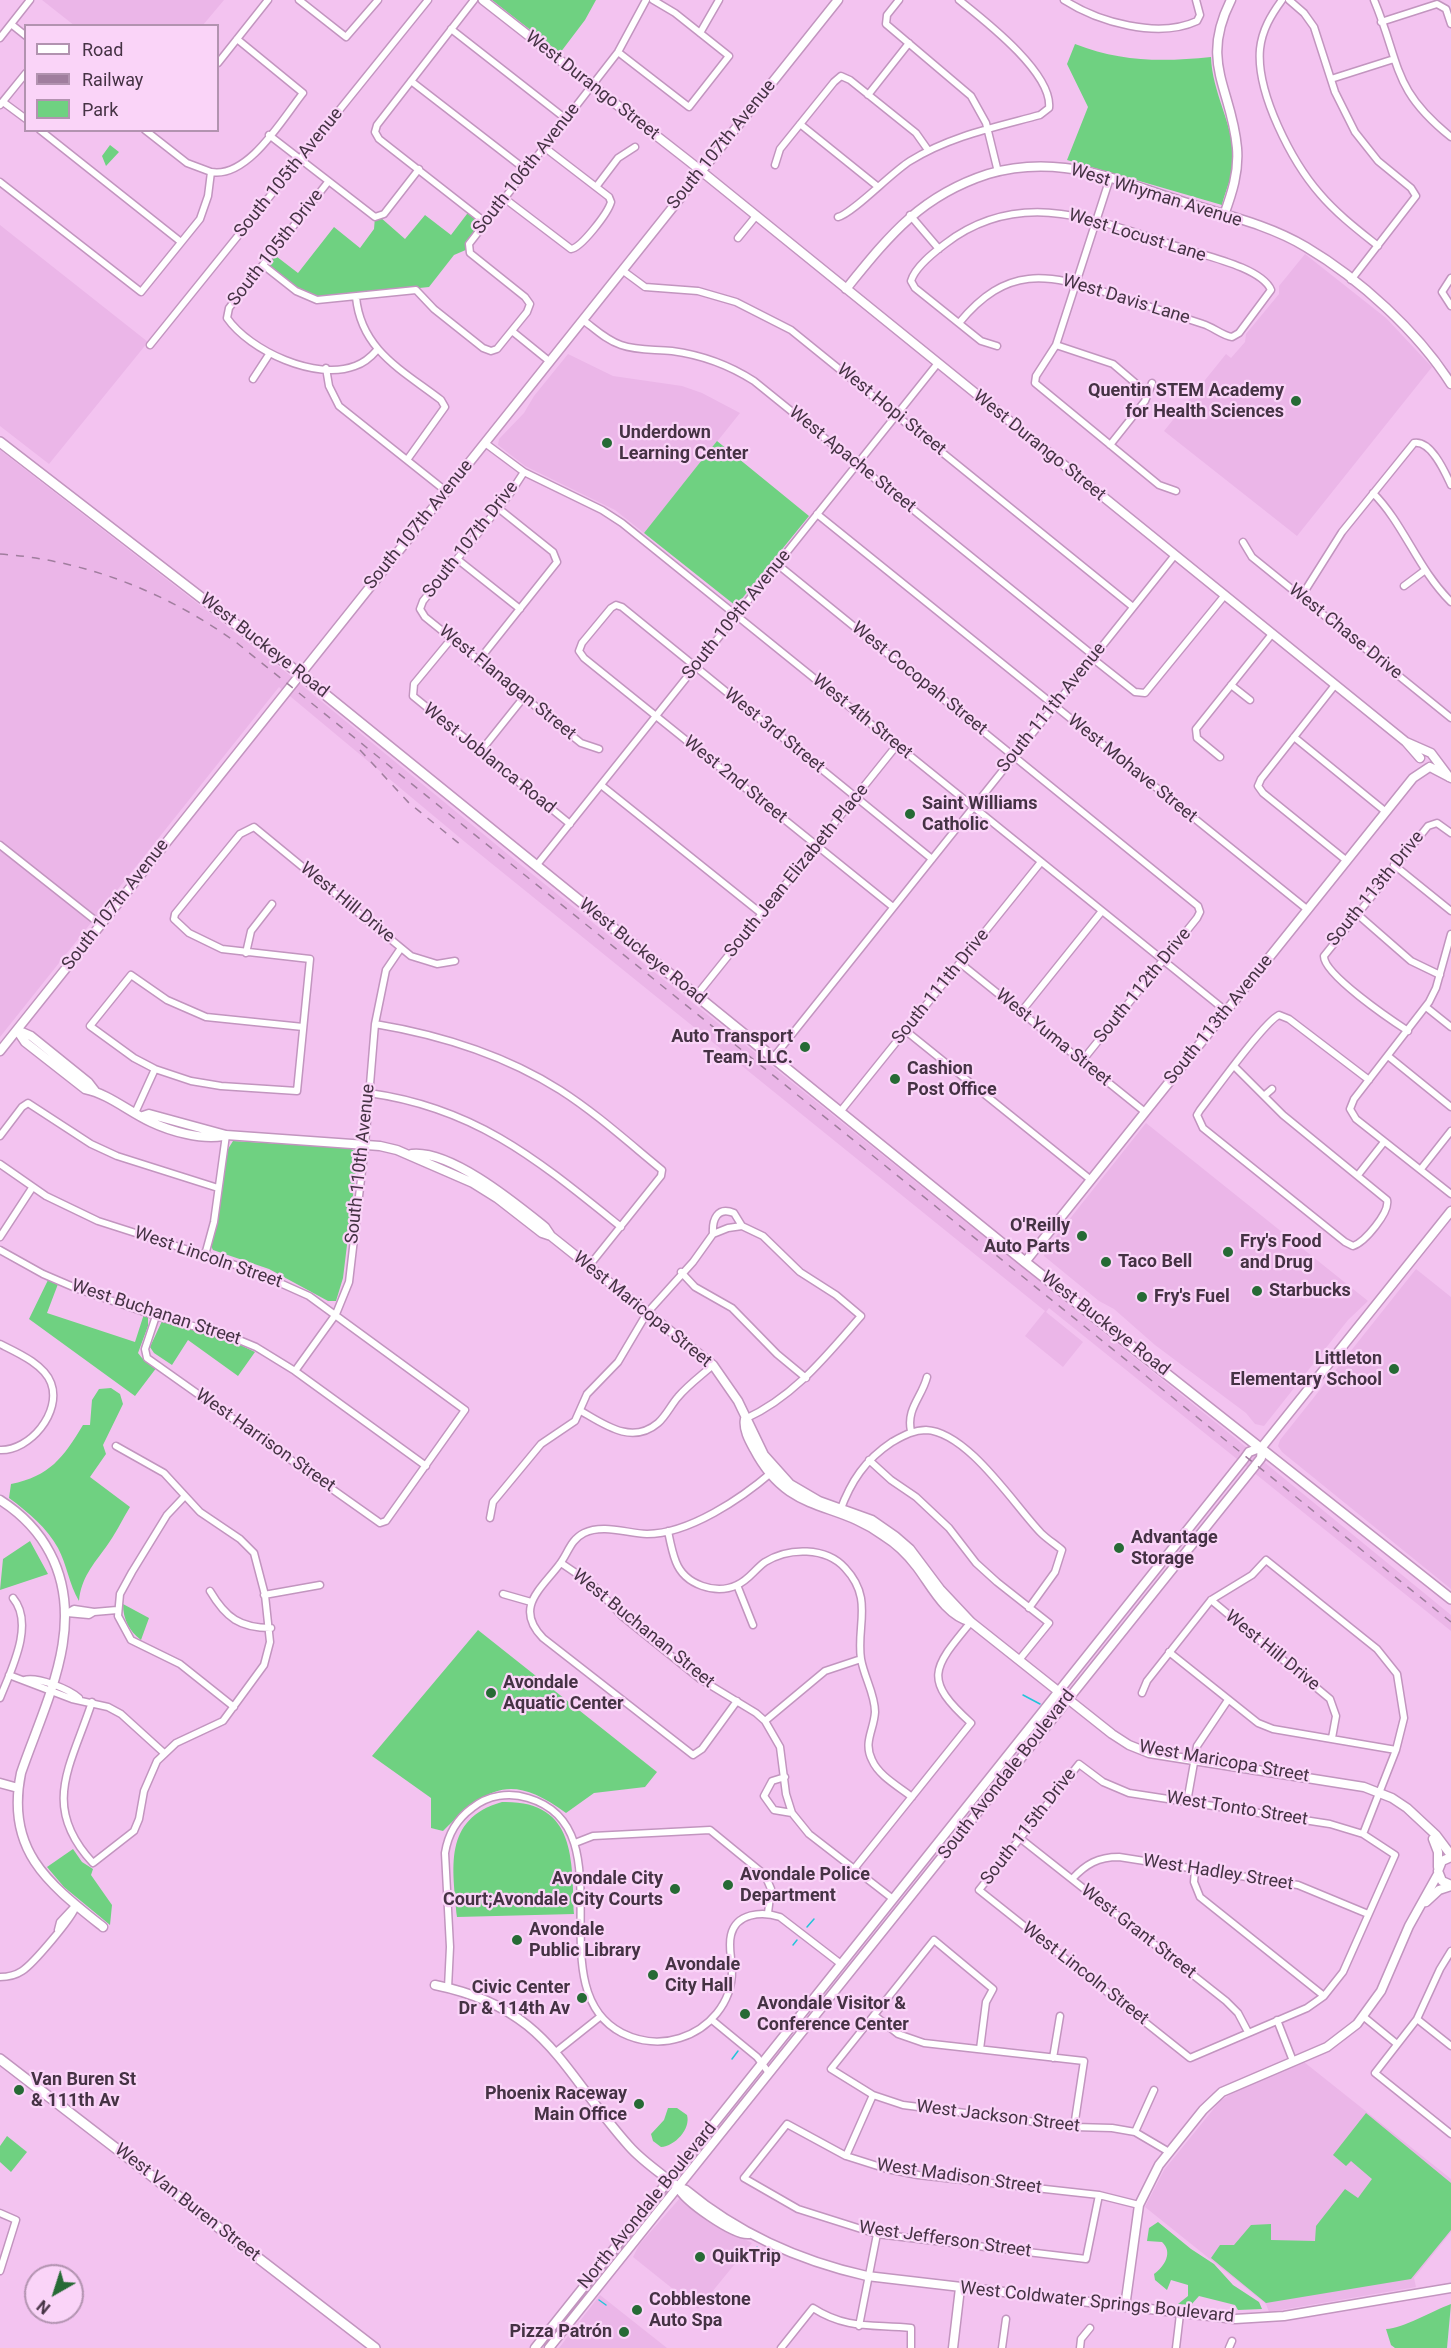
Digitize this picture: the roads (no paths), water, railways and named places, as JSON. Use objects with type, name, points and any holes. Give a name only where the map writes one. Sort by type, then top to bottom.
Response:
[{"type":"main road","name":"West Buckeye Road","points":[[0,442],[300,674],[1025,1262],[1262,1447],[1451,1599]]},
{"type":"main road","name":"West Van Buren Street","points":[[1,2062],[375,2348]]},
{"type":"street","points":[[0,38],[30,0]]},
{"type":"street","points":[[219,62],[268,0]]},
{"type":"street","points":[[299,0],[346,37],[378,0]]},
{"type":"street","name":"South 105th Avenue","points":[[150,345],[428,0]]},
{"type":"street","points":[[474,0],[377,125],[375,132],[379,139],[485,222]]},
{"type":"street","name":"West Durango Street","points":[[483,0],[701,171],[1406,742]]},
{"type":"street","name":"South 106th Avenue","points":[[512,331],[530,304],[525,297],[472,255],[468,249],[485,222],[618,52],[646,0]]},
{"type":"street","points":[[618,52],[689,107],[729,56],[675,13],[653,0]]},
{"type":"street","points":[[700,33],[719,0]]},
{"type":"street","name":"South 107th Avenue","points":[[0,1051],[838,0]]},
{"type":"street","points":[[899,0],[885,21],[909,44],[967,91],[979,107],[988,129],[998,172]]},
{"type":"street","points":[[1064,0],[1096,17],[1128,25],[1169,27],[1199,20],[1196,0]]},
{"type":"street","points":[[1224,215],[1234,184],[1237,150],[1219,80],[1217,51],[1222,23],[1232,0]]},
{"type":"street","points":[[1282,0],[1270,18],[1261,41],[1260,61],[1263,80],[1277,122],[1294,159],[1330,206],[1378,246]]},
{"type":"street","points":[[1289,0],[1312,22],[1342,109],[1355,132],[1372,154],[1411,188],[1416,196],[1351,281]]},
{"type":"street","points":[[1374,0],[1403,84],[1415,104],[1451,137]]},
{"type":"street","points":[[838,217],[851,211],[877,186],[928,150],[988,129],[1041,116],[1047,111],[1049,103],[1046,95],[1021,54],[964,2]]},
{"type":"street","points":[[1381,22],[1435,4],[1442,6],[1451,24]]},
{"type":"street","points":[[11,24],[24,34]]},
{"type":"street","points":[[452,29],[566,119]]},
{"type":"street","points":[[148,132],[188,163],[211,172],[237,169],[249,160],[303,93],[237,39]]},
{"type":"street","points":[[868,95],[909,44]]},
{"type":"street","points":[[1331,79],[1394,59]]},
{"type":"street","points":[[24,76],[2,103],[24,118]]},
{"type":"street","points":[[775,165],[778,153],[841,76],[916,133],[928,150]]},
{"type":"street","points":[[411,81],[526,170]]},
{"type":"street","points":[[800,124],[877,186]]},
{"type":"street","points":[[43,132],[182,242]]},
{"type":"street","points":[[269,135],[370,215],[378,217],[384,214],[419,170]]},
{"type":"street","points":[[504,198],[573,249],[580,245],[608,210],[611,202],[596,187],[544,147]]},
{"type":"street","points":[[596,187],[618,158],[635,147]]},
{"type":"street","name":"West Whyman Avenue","points":[[846,289],[885,240],[910,215],[959,185],[998,172],[1026,168],[1065,168],[1110,178],[1224,215],[1299,243],[1351,281],[1410,331],[1451,384]]},
{"type":"street","points":[[0,182],[141,292],[200,219],[208,196],[211,172]]},
{"type":"street","points":[[1110,178],[1056,345],[1034,380],[1038,387],[1159,485],[1176,491]]},
{"type":"street","name":"South 105th Drive","points":[[270,353],[231,323],[226,316],[229,308],[328,182]]},
{"type":"street","name":"West Locust Lane","points":[[959,323],[915,288],[911,281],[922,265],[939,249],[970,228],[1010,215],[1050,212],[1096,221],[1235,266],[1260,278],[1270,290],[1253,315],[1232,337]]},
{"type":"street","points":[[910,215],[939,249]]},
{"type":"street","points":[[738,238],[756,216]]},
{"type":"street","points":[[263,265],[306,297],[327,300],[416,290],[434,309],[491,351],[497,349],[512,331],[549,361]]},
{"type":"street","name":"West Hopi Street","points":[[622,270],[645,287],[705,293],[760,312],[797,335],[1133,607]]},
{"type":"street","name":"West Davis Lane","points":[[959,323],[984,296],[1008,283],[1040,277],[1076,283],[1211,327],[1232,337]]},
{"type":"street","points":[[1451,278],[1442,292],[1451,306]]},
{"type":"street","points":[[356,297],[362,326],[377,350],[441,400],[445,407],[407,460]]},
{"type":"street","name":"West Apache Street","points":[[583,320],[603,336],[625,346],[695,355],[736,370],[765,389],[1135,692],[1143,694],[1149,690],[1225,596]]},
{"type":"street","points":[[959,323],[984,343],[997,346]]},
{"type":"street","points":[[1056,345],[1113,364],[1148,393]]},
{"type":"street","points":[[253,379],[270,353],[293,363],[326,368],[356,366],[377,350]]},
{"type":"street","name":"South 109th Avenue","points":[[536,866],[938,363]]},
{"type":"street","points":[[326,368],[329,386],[339,406],[447,492]]},
{"type":"street","points":[[1110,445],[1145,401],[1152,383]]},
{"type":"street","points":[[1301,597],[1313,581],[1338,537],[1416,442],[1425,446],[1434,456],[1451,484]]},
{"type":"street","name":"West 4th Street","points":[[485,443],[524,472],[609,514],[1226,1011]]},
{"type":"street","name":"South 107th Drive","points":[[420,609],[423,600],[498,508],[524,472]]},
{"type":"street","points":[[1372,493],[1390,513],[1424,571],[1451,602]]},
{"type":"street","points":[[479,660],[555,565],[557,558],[498,508]]},
{"type":"street","name":"West Mohave Street","points":[[817,514],[1308,910]]},
{"type":"street","name":"West Chase Drive","points":[[1243,542],[1252,557],[1451,718]]},
{"type":"street","name":"South 111th Avenue","points":[[773,1058],[1175,555]]},
{"type":"street","points":[[457,559],[520,609]]},
{"type":"street","name":"West Cocopah Street","points":[[777,564],[1194,901],[1200,909]]},
{"type":"street","points":[[1404,586],[1424,571]]},
{"type":"street","name":"West 3rd Street","points":[[579,651],[582,643],[616,605],[625,608],[932,859]]},
{"type":"street","name":"West Flanagan Street","points":[[420,609],[425,617],[580,743],[599,749]]},
{"type":"street","points":[[1220,757],[1195,734],[1198,727],[1272,634]]},
{"type":"street","name":"West Joblanca Road","points":[[452,638],[414,684],[412,693],[417,701],[570,824]]},
{"type":"street","name":"West 2nd Street","points":[[579,651],[584,658],[893,907]]},
{"type":"street","points":[[1231,685],[1250,700]]},
{"type":"street","points":[[1335,685],[1261,779],[1258,786],[1347,861]]},
{"type":"street","points":[[480,752],[524,697]]},
{"type":"street","points":[[1294,737],[1386,812]]},
{"type":"street","points":[[1406,742],[1420,760],[1434,765]]},
{"type":"street","points":[[1406,742],[1450,778]]},
{"type":"street","name":"South Jean Elizabeth Place","points":[[696,996],[897,745]]},
{"type":"street","name":"South 113th Avenue","points":[[1025,1262],[1413,778],[1420,760]]},
{"type":"street","name":"South 113th Avenue","points":[[1413,778],[1434,765]]},
{"type":"street","points":[[601,784],[762,914]]},
{"type":"street","name":"South 113th Drive","points":[[1408,1031],[1367,1003],[1326,965],[1323,959],[1327,949],[1425,828],[1434,822],[1451,833]]},
{"type":"street","name":"West Hill Drive","points":[[246,953],[211,946],[189,933],[174,919],[175,914],[246,829],[254,827],[411,956],[437,964],[454,961]]},
{"type":"street","points":[[0,845],[101,925]]},
{"type":"street","name":"South 111th Drive","points":[[840,1112],[1041,861]]},
{"type":"street","points":[[1394,865],[1451,911]]},
{"type":"street","points":[[272,904],[250,931],[246,953],[309,959],[303,1027],[297,1091],[221,1086],[191,1081],[155,1069],[113,1044],[90,1026],[131,975],[167,1000],[206,1017],[303,1027]]},
{"type":"street","name":"South 112th Drive","points":[[1082,1061],[1197,918],[1200,909]]},
{"type":"street","points":[[1021,1012],[1102,911]]},
{"type":"street","points":[[1356,913],[1411,961],[1440,975]]},
{"type":"street","points":[[1451,934],[1440,975],[1426,1007],[1354,1099],[1350,1109],[1356,1119],[1451,1194]]},
{"type":"street","name":"South 110th Avenue","points":[[295,1371],[336,1314],[349,1282],[365,1145],[375,1024],[386,970],[401,948]]},
{"type":"street","name":"West Yuma Street","points":[[960,963],[1145,1112]]},
{"type":"street","points":[[1426,1007],[1451,1027]]},
{"type":"street","points":[[1234,1066],[1283,1115],[1384,1196],[1389,1203],[1361,1242],[1353,1246],[1345,1242],[1203,1128],[1197,1119],[1200,1110],[1234,1066],[1271,1021],[1279,1015],[1288,1019],[1369,1080]]},
{"type":"street","points":[[375,1024],[450,1040],[492,1054],[528,1072],[562,1091],[663,1173],[589,1266]]},
{"type":"street","name":"West Maricopa Street","points":[[17,1030],[26,1042],[85,1089],[95,1091],[139,1114],[149,1114],[226,1135],[365,1145],[412,1154],[422,1161],[452,1172],[480,1187],[542,1233],[551,1236],[713,1365],[728,1384],[745,1419],[750,1423],[773,1472],[804,1493],[840,1512],[872,1520],[902,1542],[940,1589],[971,1622],[1129,1745],[1149,1752],[1364,1787],[1379,1792],[1407,1808],[1451,1856]]},
{"type":"street","points":[[906,1031],[1091,1180]]},
{"type":"street","points":[[1388,1056],[1451,1107]]},
{"type":"street","points":[[139,1114],[155,1069]]},
{"type":"street","points":[[1265,1095],[1272,1089]]},
{"type":"street","points":[[369,1093],[401,1097],[496,1133],[553,1173],[621,1227]]},
{"type":"street","points":[[0,1136],[22,1107],[28,1103],[91,1144],[108,1152],[141,1165],[218,1188]]},
{"type":"street","points":[[1420,1169],[1451,1131]]},
{"type":"street","points":[[205,1255],[226,1135]]},
{"type":"street","points":[[1358,1175],[1384,1142]]},
{"type":"street","name":"West Lincoln Street","points":[[0,1164],[32,1188],[98,1221],[205,1255],[285,1284],[336,1314],[465,1410],[426,1466]]},
{"type":"street","points":[[0,1237],[32,1188]]},
{"type":"street","points":[[713,1234],[712,1223],[715,1216],[723,1211],[734,1213],[742,1226],[763,1236],[800,1272],[836,1294],[861,1316],[806,1378],[777,1403],[745,1419]]},
{"type":"street","name":"South Avondale Boulevard","points":[[762,2066],[1210,1500],[1249,1452],[1262,1447],[1451,1211]]},
{"type":"street","points":[[490,1518],[493,1502],[541,1444],[567,1428],[581,1411],[587,1395],[618,1362],[647,1312],[681,1272],[693,1262],[713,1234],[742,1226]]},
{"type":"street","name":"West Buchanan Street","points":[[0,1250],[43,1274],[156,1316],[227,1335],[256,1347],[295,1371],[426,1466]]},
{"type":"street","points":[[681,1272],[695,1287],[732,1308],[771,1349],[806,1378]]},
{"type":"street","name":"West Harrison Street","points":[[156,1316],[145,1349],[147,1358],[383,1524],[426,1466]]},
{"type":"street","points":[[0,1353],[2,1345],[41,1370],[51,1381],[55,1402],[45,1421],[29,1441],[12,1450],[0,1450]]},
{"type":"street","points":[[581,1411],[616,1431],[632,1433],[645,1431],[659,1423],[679,1395],[713,1365]]},
{"type":"street","points":[[911,1431],[911,1409],[924,1390],[927,1377]]},
{"type":"street","points":[[840,1512],[851,1484],[869,1460],[911,1431],[928,1430],[944,1435],[1003,1485],[1042,1534],[1062,1550],[1055,1572],[1029,1608]]},
{"type":"street","points":[[92,1702],[64,1787],[62,1810],[72,1838],[93,1863],[134,1831],[140,1819],[144,1791],[152,1768],[164,1753],[180,1741],[218,1725],[234,1707],[264,1665],[271,1628],[256,1559],[245,1542],[200,1512],[152,1464],[116,1446]]},
{"type":"street","name":"South Avondale Boulevard","points":[[747,2101],[1261,1458],[1262,1447]]},
{"type":"street","points":[[869,1460],[891,1480],[916,1497],[949,1528],[976,1563],[1049,1623],[1019,1660]]},
{"type":"street","points":[[738,1701],[702,1749],[693,1755],[543,1638],[530,1619],[531,1602],[536,1592],[561,1563],[571,1544],[594,1530],[649,1534],[668,1531],[730,1504],[773,1472]]},
{"type":"street","points":[[184,1497],[167,1515],[120,1594],[117,1607],[123,1629],[131,1640],[180,1664],[234,1707]]},
{"type":"street","points":[[0,1500],[30,1522],[45,1543],[58,1569],[67,1613],[65,1640],[18,1788],[20,1821],[27,1847],[45,1877],[103,1928]]},
{"type":"street","points":[[1197,1539],[1200,1526],[1212,1510],[1210,1500]]},
{"type":"street","points":[[668,1531],[676,1564],[686,1575],[705,1587],[722,1590],[737,1585],[750,1577],[764,1562],[785,1554],[804,1551],[832,1557],[846,1569],[860,1593],[864,1613],[860,1636],[861,1659],[875,1713],[868,1737],[870,1759],[877,1769],[912,1797]]},
{"type":"street","points":[[1142,1693],[1147,1682],[1210,1600],[1252,1575],[1266,1560],[1377,1649],[1391,1665],[1400,1686],[1404,1718],[1396,1750],[1363,1833]]},
{"type":"street","name":"West Buchanan Street","points":[[561,1563],[592,1584],[622,1616],[700,1679],[738,1701],[765,1721],[780,1747],[786,1794],[792,1813],[809,1834],[893,1899]]},
{"type":"street","points":[[265,1595],[320,1585]]},
{"type":"street","points":[[737,1585],[753,1625]]},
{"type":"street","points":[[210,1591],[218,1605],[235,1621],[249,1628],[271,1628]]},
{"type":"street","points":[[503,1594],[531,1602]]},
{"type":"street","points":[[0,1698],[24,1623],[21,1608],[13,1598]]},
{"type":"street","name":"West Hill Drive","points":[[1210,1600],[1330,1699],[1336,1716],[1332,1738]]},
{"type":"street","points":[[67,1613],[75,1616],[89,1615],[117,1607]]},
{"type":"street","points":[[854,1869],[971,1723],[948,1703],[938,1686],[938,1671],[945,1654],[971,1622]]},
{"type":"street","points":[[1169,1652],[1258,1723],[1273,1729],[1396,1750]]},
{"type":"street","points":[[765,1721],[825,1671],[861,1659]]},
{"type":"street","points":[[9,1675],[24,1680],[27,1684],[50,1688],[72,1699],[92,1702],[121,1714],[164,1753]]},
{"type":"street","points":[[1187,1802],[1193,1760],[1204,1732],[1228,1700]]},
{"type":"street","name":"West Tonto Street","points":[[1079,1764],[1118,1790],[1330,1824],[1363,1833],[1395,1855],[1368,1914]]},
{"type":"street","name":"South 115th Drive","points":[[979,1890],[1079,1764]]},
{"type":"street","name":"West Buchanan Street","points":[[785,1777],[772,1781],[764,1796],[774,1810],[792,1813]]},
{"type":"street","points":[[0,1783],[18,1788]]},
{"type":"street","points":[[0,1789],[18,1788]]},
{"type":"street","points":[[448,1988],[450,1947],[445,1853],[447,1839],[462,1817],[484,1800],[496,1796],[521,1796],[548,1807],[560,1817],[575,1842],[585,1984],[592,2004],[601,2016],[628,2036],[658,2041],[691,2034],[712,2020],[721,2008],[730,1985],[732,1973],[729,1945],[732,1930],[749,1916],[768,1913],[792,1924],[850,1971]]},
{"type":"street","points":[[575,1842],[592,1836],[710,1830],[759,1868],[769,1880],[771,1895],[768,1913]]},
{"type":"street","points":[[1431,1832],[1438,1852],[1438,1871],[1442,1881],[1451,1886]]},
{"type":"street","name":"West Grant Street","points":[[1021,1839],[1226,2001],[1238,2013],[1248,2032]]},
{"type":"street","points":[[1125,2307],[1139,2205],[1155,2172],[1169,2152],[1210,2102],[1222,2092],[1327,2048],[1364,2017],[1386,1981],[1409,1926],[1442,1861],[1451,1856]]},
{"type":"street","name":"West Hadley Street","points":[[1072,1879],[1083,1866],[1105,1857],[1298,1885],[1368,1914]]},
{"type":"street","points":[[1195,1870],[1194,1882],[1200,1897],[1324,1996]]},
{"type":"street","points":[[1421,1906],[1439,1890],[1451,1886]]},
{"type":"street","name":"West Lincoln Street","points":[[979,1890],[1190,2058],[1248,2032]]},
{"type":"street","points":[[0,1977],[13,1975],[27,1967],[58,1930],[60,1922],[76,1906]]},
{"type":"street","points":[[1248,2032],[1307,2008],[1324,1996],[1343,1972],[1368,1914]]},
{"type":"street","points":[[980,2049],[986,2002],[993,1989],[934,1940],[874,2015],[909,2038],[980,2049],[1083,2061],[1074,2127]]},
{"type":"street","points":[[1450,1956],[1417,2019],[1375,2073],[1451,2134]]},
{"type":"street","points":[[435,1985],[474,1995],[507,2010],[541,2035],[557,2051],[601,2016]]},
{"type":"street","name":"West Jackson Street","points":[[874,2015],[831,2069],[873,2095],[903,2106],[1074,2127],[1112,2128],[1135,2132],[1169,2152]]},
{"type":"street","points":[[1053,2058],[1060,2016]]},
{"type":"street","points":[[1364,2017],[1397,2044]]},
{"type":"street","points":[[1417,2019],[1451,2046]]},
{"type":"street","points":[[712,2020],[757,2057],[769,2073]]},
{"type":"street","points":[[1277,2020],[1293,2061]]},
{"type":"street","name":"West Coldwater Springs Boulevard","points":[[557,2051],[628,2146],[669,2180],[749,2234],[821,2265],[867,2276],[1220,2318],[1259,2318],[1451,2288]]},
{"type":"street","name":"North Avondale Boulevard","points":[[535,2348],[762,2066]]},
{"type":"street","points":[[1135,2132],[1154,2090]]},
{"type":"street","points":[[846,2156],[873,2095]]},
{"type":"street","name":"North Avondale Boulevard","points":[[549,2348],[747,2101]]},
{"type":"street","name":"West Madison Street","points":[[744,2178],[787,2124],[846,2156],[918,2175],[1099,2195],[1139,2205]]},
{"type":"street","name":"West Jefferson Street","points":[[744,2178],[798,2209],[877,2234],[1086,2259],[1099,2195]]},
{"type":"street","points":[[0,2213],[16,2220],[1,2267]]},
{"type":"street","points":[[859,2326],[877,2234]]},
{"type":"street","points":[[583,2306],[580,2300],[606,2267],[608,2256]]},
{"type":"street","points":[[952,2348],[960,2288]]},
{"type":"street","points":[[549,2348],[550,2339],[572,2312],[568,2306]]},
{"type":"street","points":[[781,2348],[813,2308],[835,2321],[859,2326],[911,2328],[910,2348]]},
{"type":"street","points":[[1176,2348],[1180,2314]]},
{"type":"street","points":[[1002,2348],[1006,2319]]},
{"type":"street","points":[[1080,2348],[1082,2339],[1089,2328]]},
{"type":"waterway","points":[[1023,1695],[1040,1704]]},
{"type":"waterway","points":[[807,1927],[814,1919]]},
{"type":"waterway","points":[[793,1945],[797,1940]]},
{"type":"waterway","points":[[732,2059],[738,2051]]},
{"type":"waterway","points":[[754,2254],[757,2247]]},
{"type":"waterway","points":[[599,2300],[606,2305]]},
{"type":"railway","points":[[0,554],[64,563],[125,582],[183,609],[237,643],[1451,1622]]},
{"type":"railway","points":[[360,750],[409,803],[461,845]]},
{"type":"place","name":"Quentin STEM Academy for Health Sciences","points":[[1296,401]]},
{"type":"place","name":"Underdown Learning Center","points":[[607,443]]},
{"type":"place","name":"Saint Williams Catholic","points":[[910,814]]},
{"type":"place","name":"Auto Transport Team, LLC.","points":[[805,1047]]},
{"type":"place","name":"Cashion Post Office","points":[[895,1079]]},
{"type":"place","name":"O'Reilly Auto Parts","points":[[1082,1236]]},
{"type":"place","name":"Fry's Food and Drug","points":[[1228,1252]]},
{"type":"place","name":"Taco Bell","points":[[1106,1262]]},
{"type":"place","name":"Starbucks","points":[[1257,1291]]},
{"type":"place","name":"Fry's Fuel","points":[[1142,1297]]},
{"type":"place","name":"Littleton Elementary School","points":[[1394,1369]]},
{"type":"place","name":"Advantage Storage","points":[[1119,1548]]},
{"type":"place","name":"Avondale Aquatic Center","points":[[491,1693]]},
{"type":"place","name":"Avondale Police Department","points":[[728,1885]]},
{"type":"place","name":"Avondale City Court;Avondale City Courts","points":[[675,1889]]},
{"type":"place","name":"Avondale Public Library","points":[[517,1940]]},
{"type":"place","name":"Avondale City Hall","points":[[653,1975]]},
{"type":"place","name":"Civic Center Dr & 114th Av","points":[[582,1998]]},
{"type":"place","name":"Avondale Visitor & Conference Center","points":[[745,2014]]},
{"type":"place","name":"Van Buren St & 111th Av","points":[[19,2090]]},
{"type":"place","name":"Phoenix Raceway Main Office","points":[[639,2104]]},
{"type":"place","name":"QuikTrip","points":[[700,2257]]},
{"type":"place","name":"Cobblestone Auto Spa","points":[[637,2310]]},
{"type":"place","name":"Pizza Patrón","points":[[624,2332]]}]
